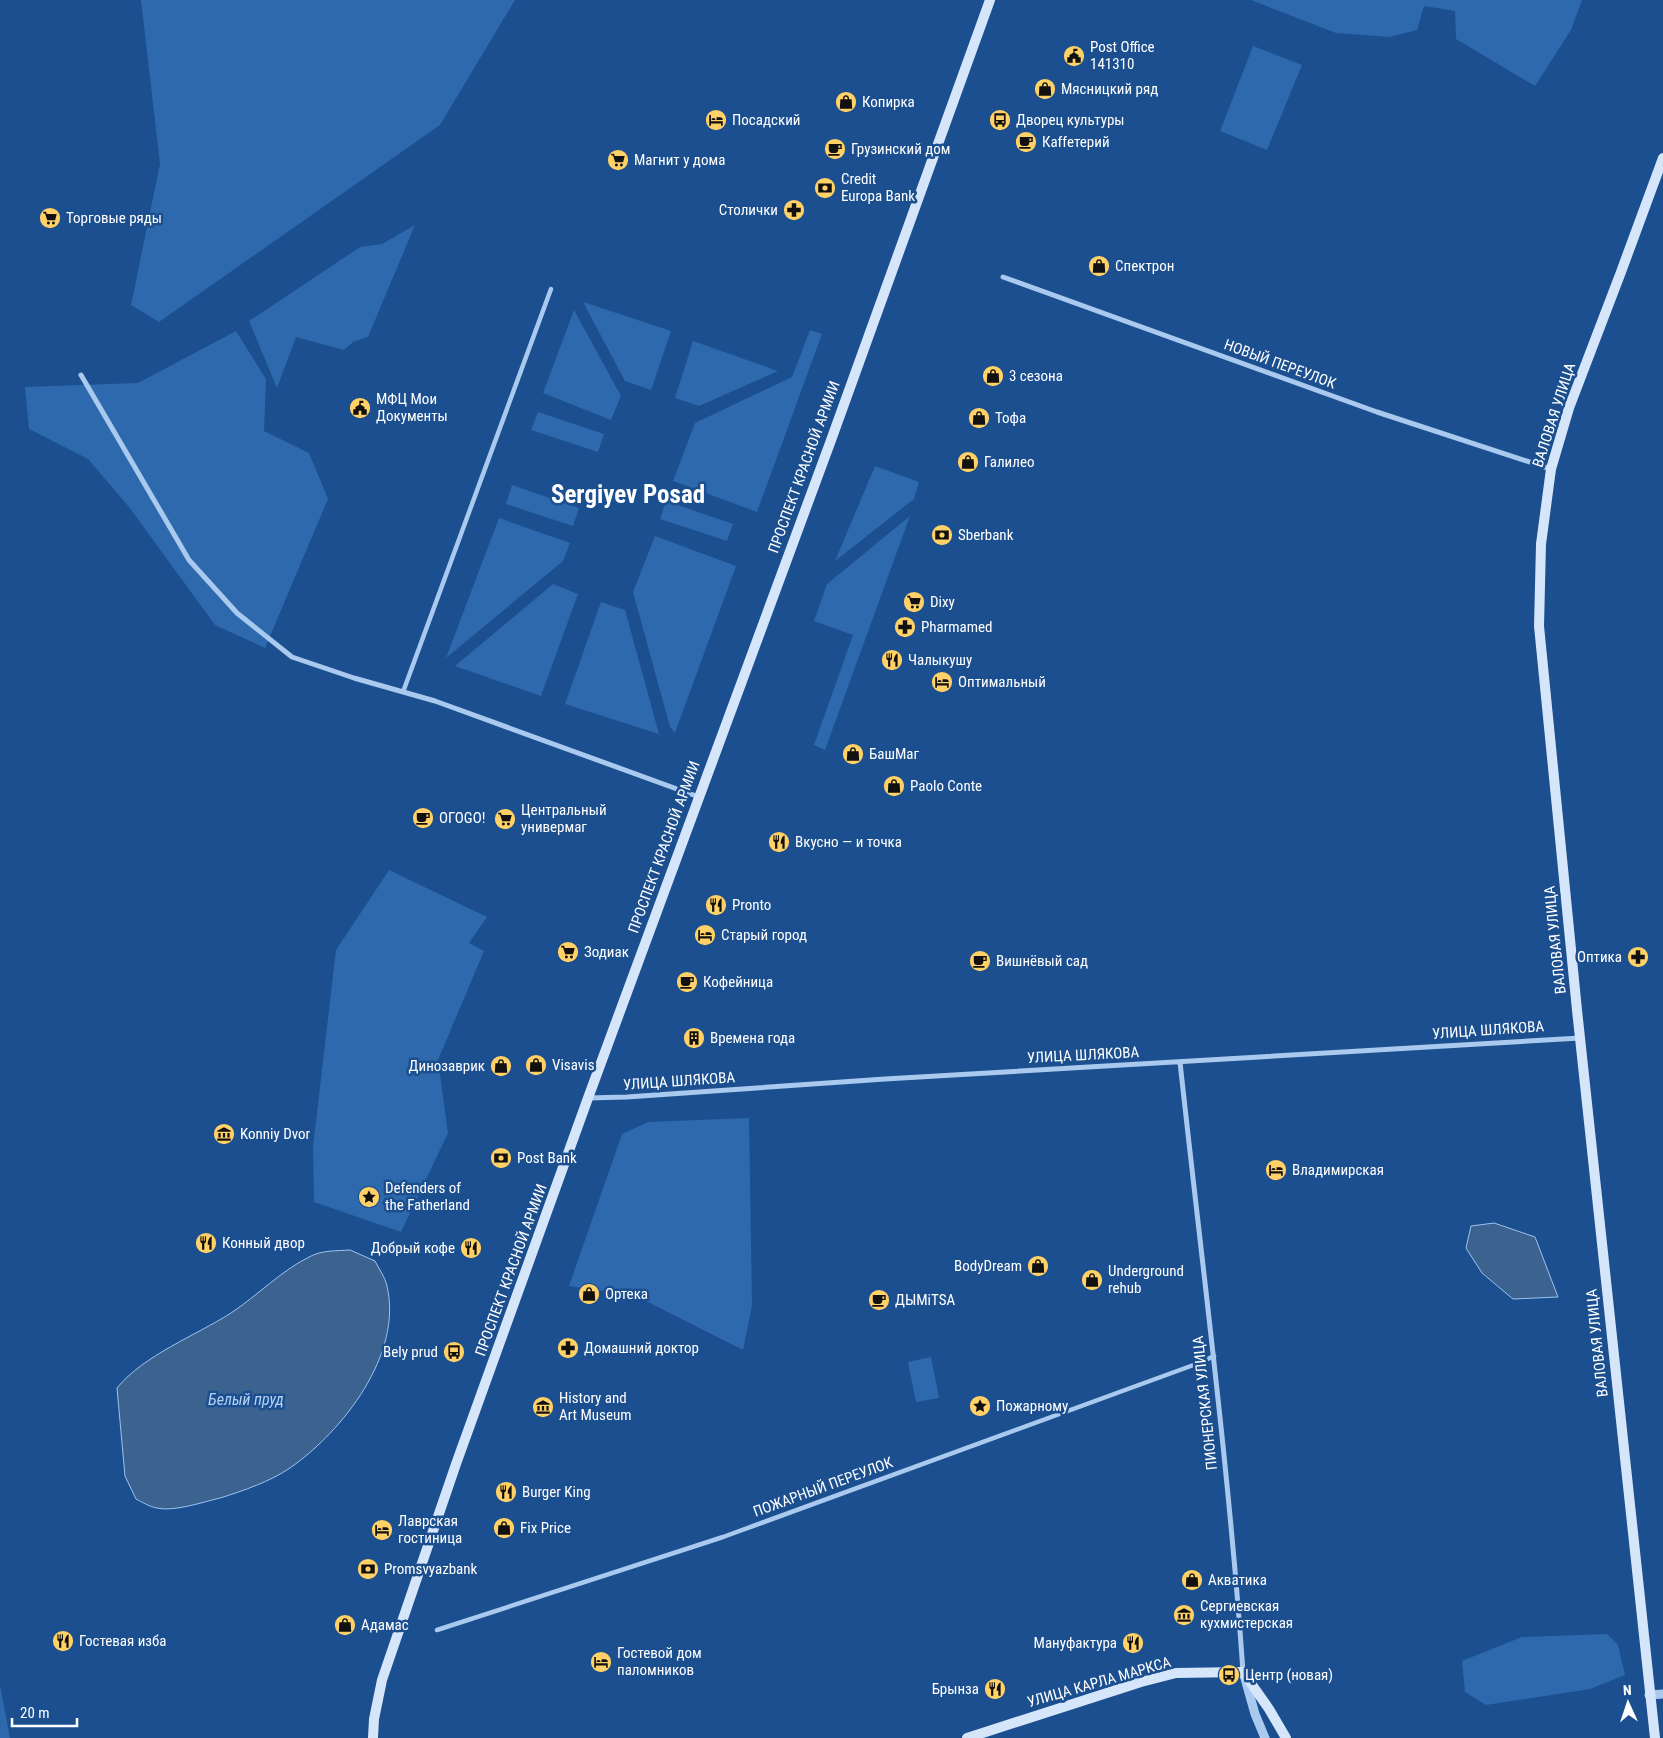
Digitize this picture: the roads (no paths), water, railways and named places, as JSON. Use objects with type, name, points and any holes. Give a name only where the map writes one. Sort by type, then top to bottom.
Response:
[{"type":"main road","name":"ПРОСПЕКТ КРАСНОЙ АРМИИ","points":[[373,1738],[374,1719],[382,1680],[456,1464],[990,0]]},
{"type":"main road","name":"ВАЛОВАЯ УЛИЦА","points":[[1654,1738],[1580,1038],[1539,626],[1541,544],[1551,469],[1569,408],[1663,158]]},
{"type":"main road","name":"УЛИЦА КАРЛА МАРКСА","points":[[967,1738],[1141,1682],[1176,1673],[1243,1672]]},
{"type":"main road","points":[[1243,1672],[1269,1709],[1286,1738]]},
{"type":"street","name":"НОВЫЙ ПЕРЕУЛОК","points":[[1003,276],[1377,412],[1551,469]]},
{"type":"street","points":[[403,692],[551,288]]},
{"type":"street","points":[[81,375],[189,560],[237,613],[292,657],[354,678],[435,701],[699,797]]},
{"type":"street","name":"УЛИЦА ШЛЯКОВА","points":[[588,1098],[1580,1038]]},
{"type":"street","name":"ПИОНЕРСКАЯ УЛИЦА","points":[[1180,1062],[1214,1356],[1243,1672],[1254,1714],[1265,1738]]},
{"type":"street","name":"ПОЖАРНЫЙ ПЕРЕУЛОК","points":[[437,1630],[723,1537],[1200,1363],[1214,1356]]},
{"type":"street","points":[[1649,1695],[1663,1694]]},
{"type":"water","points":[[1494,1223],[1535,1237],[1558,1297],[1513,1299],[1482,1273],[1466,1248],[1471,1226]]},
{"type":"water","name":"Белый пруд","points":[[350,1250],[375,1261],[387,1286],[390,1312],[386,1338],[377,1364],[364,1389],[330,1434],[290,1468],[238,1492],[172,1509],[154,1507],[136,1499],[125,1476],[117,1388],[128,1376],[155,1356],[231,1313],[279,1276],[309,1257],[329,1251]]},
{"type":"place","name":"Post Office 141310","points":[[1074,56]]},
{"type":"place","name":"Мясницкий ряд","points":[[1045,89]]},
{"type":"place","name":"Копирка","points":[[846,102]]},
{"type":"place","name":"Посадский","points":[[716,120]]},
{"type":"place","name":"Дворец культуры","points":[[1000,120]]},
{"type":"place","name":"Каffетерий","points":[[1026,142]]},
{"type":"place","name":"Грузинский дом","points":[[835,149]]},
{"type":"place","name":"Магнит у дома","points":[[618,160]]},
{"type":"place","name":"Credit Europa Bank","points":[[825,188]]},
{"type":"place","name":"Столички","points":[[794,210]]},
{"type":"place","name":"Торговые ряды","points":[[50,218]]},
{"type":"place","name":"Спектрон","points":[[1099,266]]},
{"type":"place","name":"3 сезона","points":[[993,376]]},
{"type":"place","name":"МФЦ Мои Документы","points":[[360,408]]},
{"type":"place","name":"Тофа","points":[[979,418]]},
{"type":"place","name":"Галилео","points":[[968,462]]},
{"type":"place","name":"Sberbank","points":[[942,535]]},
{"type":"place","name":"Dixy","points":[[914,602]]},
{"type":"place","name":"Pharmamed","points":[[905,627]]},
{"type":"place","name":"Чалыкушу","points":[[892,660]]},
{"type":"place","name":"Оптимальный","points":[[942,682]]},
{"type":"place","name":"БашМаг","points":[[853,754]]},
{"type":"place","name":"Paolo Conte","points":[[894,786]]},
{"type":"place","name":"ОГОGO!","points":[[423,818]]},
{"type":"place","name":"Центральный универмаг","points":[[505,819]]},
{"type":"place","name":"Вкусно — и точка","points":[[779,842]]},
{"type":"place","name":"Pronto","points":[[716,905]]},
{"type":"place","name":"Старый город","points":[[705,935]]},
{"type":"place","name":"Зодиак","points":[[568,952]]},
{"type":"place","name":"Оптика","points":[[1638,957]]},
{"type":"place","name":"Вишнёвый сад","points":[[980,961]]},
{"type":"place","name":"Кофейница","points":[[687,982]]},
{"type":"place","name":"Времена года","points":[[694,1038]]},
{"type":"place","name":"Visavis","points":[[536,1065]]},
{"type":"place","name":"Динозаврик","points":[[501,1066]]},
{"type":"place","name":"Konniy Dvor","points":[[224,1134]]},
{"type":"place","name":"Post Bank","points":[[501,1158]]},
{"type":"place","name":"Владимирская","points":[[1276,1170]]},
{"type":"place","name":"Defenders of the Fatherland","points":[[369,1197]]},
{"type":"place","name":"Конный двор","points":[[206,1243]]},
{"type":"place","name":"Добрый кофе","points":[[471,1248]]},
{"type":"place","name":"BodyDream","points":[[1038,1266]]},
{"type":"place","name":"Underground rehub","points":[[1092,1280]]},
{"type":"place","name":"Ортека","points":[[589,1294]]},
{"type":"place","name":"ДЫМiTSA","points":[[879,1300]]},
{"type":"place","name":"Домашний доктор","points":[[568,1348]]},
{"type":"place","name":"Bely prud","points":[[454,1352]]},
{"type":"place","name":"Пожарному","points":[[980,1406]]},
{"type":"place","name":"History and Art Museum","points":[[543,1407]]},
{"type":"place","name":"Burger King","points":[[506,1492]]},
{"type":"place","name":"Fix Price","points":[[504,1528]]},
{"type":"place","name":"Лаврская гостиница","points":[[382,1530]]},
{"type":"place","name":"Promsvyazbank","points":[[368,1569]]},
{"type":"place","name":"Акватика","points":[[1192,1580]]},
{"type":"place","name":"Сергиевская кухмистерская","points":[[1184,1615]]},
{"type":"place","name":"Адамас","points":[[345,1625]]},
{"type":"place","name":"Гостевая изба","points":[[63,1641]]},
{"type":"place","name":"Мануфактура","points":[[1133,1643]]},
{"type":"place","name":"Гостевой дом паломников","points":[[601,1662]]},
{"type":"place","name":"Центр (новая)","points":[[1229,1675]]},
{"type":"place","name":"Брынза","points":[[995,1689]]},
{"type":"district","name":"Sergiyev Posad","points":[[628,494]]}]
